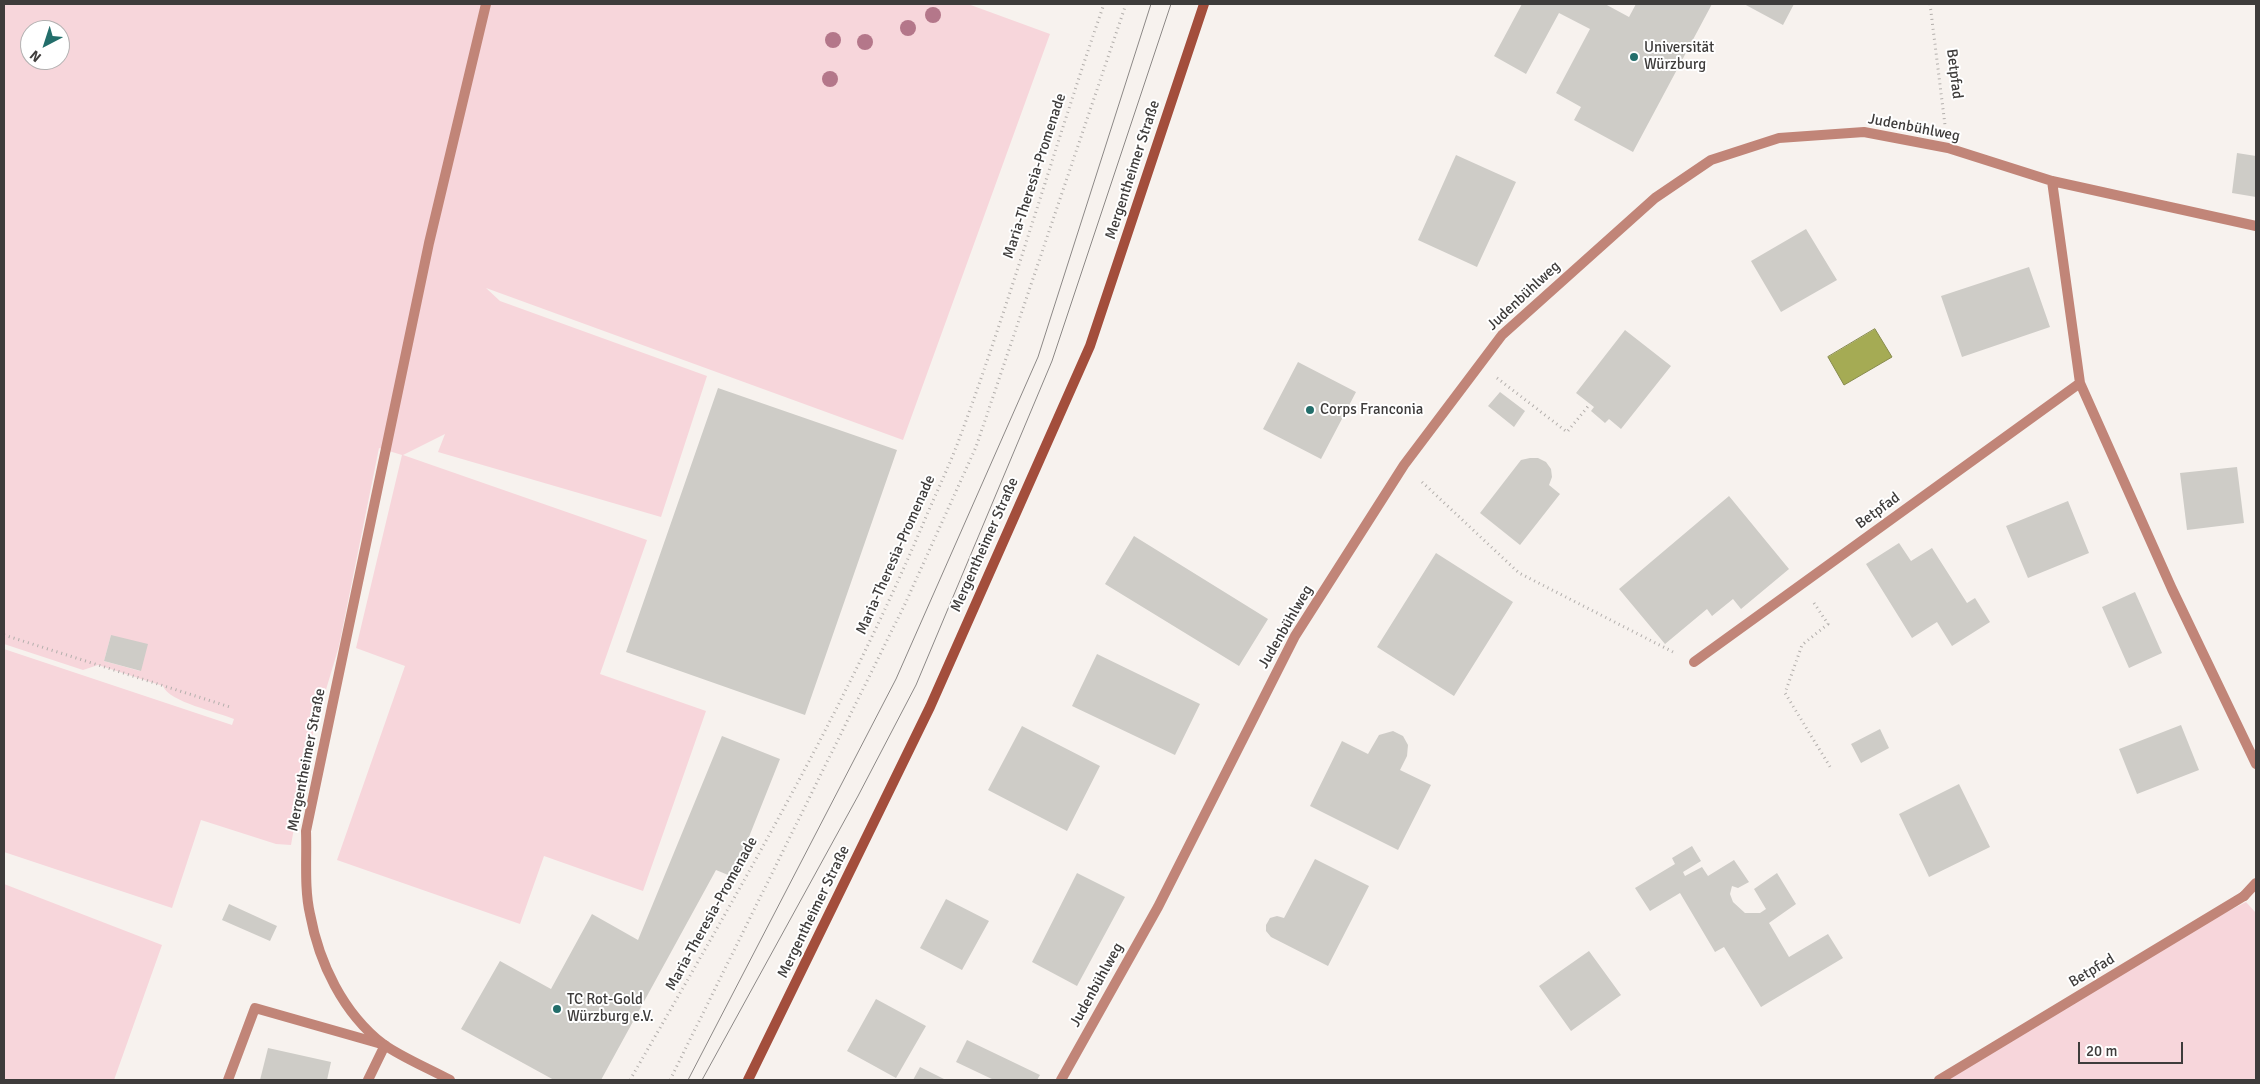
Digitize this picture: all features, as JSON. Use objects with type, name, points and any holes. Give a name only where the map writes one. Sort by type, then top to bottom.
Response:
[{"type":"main road","name":"Mergentheimer Straße","points":[[748,1080],[930,707],[1090,346],[1204,4]]},
{"type":"street","name":"Mergentheimer Straße","points":[[450,1080],[385,1045],[366,1029],[346,1007],[324,962],[310,914],[306,831],[429,243],[486,4]]},
{"type":"street","name":"Judenbühlweg","points":[[1061,1080],[1158,907],[1295,636],[1404,465],[1502,335],[1655,198],[1711,160],[1779,138],[1864,132],[1948,148],[2052,181],[2256,226]]},
{"type":"street","points":[[2052,181],[2080,383],[2172,589],[2256,764]]},
{"type":"street","name":"Betpfad","points":[[1694,662],[2080,383]]},
{"type":"street","name":"Betpfad","points":[[1939,1080],[2244,896],[2256,883]]},
{"type":"street","points":[[228,1080],[255,1008],[385,1045],[368,1080]]},
{"type":"path","name":"Maria-Theresia-Promenade","points":[[630,1080],[817,748],[891,600],[960,438],[1104,4]]},
{"type":"path","name":"Maria-Theresia-Promenade","points":[[670,1080],[905,604],[976,447],[1126,4]]},
{"type":"path","name":"Betpfad","points":[[1930,4],[1948,148]]},
{"type":"path","points":[[1480,364],[1567,432],[1590,404]]},
{"type":"path","points":[[1404,465],[1519,573],[1694,662]]},
{"type":"path","points":[[1802,584],[1828,624],[1802,645],[1785,693],[1832,770]]},
{"type":"path","points":[[4,635],[230,707]]},
{"type":"shaded area","points":[[4,4],[968,4],[1050,34],[903,440],[486,288],[500,301],[707,376],[661,517],[438,452],[445,434],[403,455],[647,540],[600,674],[706,711],[643,891],[544,856],[520,924],[337,860],[405,666],[356,648],[402,455],[379,448],[339,646],[308,750],[291,845],[276,844],[201,820],[172,908],[4,852],[4,649],[232,725],[234,719],[184,702],[167,692],[163,686],[98,665],[83,670],[4,644]],"holes":[[[111,635],[140,671],[104,661]]]},
{"type":"shaded area","points":[[1875,329],[1892,357],[1844,385],[1828,357]]},
{"type":"shaded area","points":[[4,884],[162,945],[114,1080],[4,1080]]},
{"type":"shaded area","points":[[2246,902],[2256,913],[2256,1080],[1939,1080],[2180,936]]},
{"type":"building","points":[[1522,4],[1605,4],[1629,17],[1636,4],[1712,4],[1633,152],[1574,120],[1581,107],[1556,93],[1590,29],[1559,13],[1526,74],[1494,56]]},
{"type":"building","points":[[1744,4],[1794,4],[1783,25]]},
{"type":"building","points":[[2237,153],[2256,156],[2256,197],[2232,193]]},
{"type":"building","points":[[1456,155],[1516,182],[1477,267],[1418,240]]},
{"type":"building","points":[[1806,229],[1837,280],[1781,312],[1751,261]]},
{"type":"building","points":[[2029,267],[2050,327],[1962,357],[1941,296]]},
{"type":"building","points":[[1625,330],[1671,366],[1621,429],[1609,419],[1605,423],[1591,411],[1594,407],[1576,393]]},
{"type":"building","name":"Corps Franconia","points":[[1298,362],[1356,392],[1321,459],[1263,429]]},
{"type":"building","points":[[718,388],[897,450],[805,715],[626,652]]},
{"type":"building","points":[[1500,392],[1525,411],[1514,427],[1488,406]]},
{"type":"building","points":[[1538,458],[1546,462],[1551,469],[1552,477],[1549,485],[1560,494],[1520,545],[1480,513],[1521,460]]},
{"type":"building","points":[[2237,467],[2244,523],[2187,530],[2180,473]]},
{"type":"building","points":[[1729,496],[1789,569],[1741,609],[1733,599],[1712,616],[1707,609],[1665,644],[1619,589]]},
{"type":"building","points":[[2068,501],[2089,553],[2028,578],[2006,526]]},
{"type":"building","points":[[1134,536],[1268,619],[1239,666],[1105,584]]},
{"type":"building","points":[[1899,543],[1911,561],[1932,548],[1967,603],[1975,598],[1990,622],[1952,646],[1937,622],[1912,638],[1866,564]]},
{"type":"building","points":[[1436,553],[1513,602],[1454,696],[1377,647]]},
{"type":"building","points":[[2135,592],[2162,653],[2129,668],[2102,607]]},
{"type":"building","points":[[111,635],[148,644],[141,671],[104,661]]},
{"type":"building","points":[[1097,654],[1200,704],[1175,755],[1072,706]]},
{"type":"building","points":[[2181,725],[2199,770],[2137,794],[2119,749]]},
{"type":"building","points":[[1022,726],[1100,766],[1067,831],[988,790]]},
{"type":"building","points":[[1880,729],[1889,748],[1861,763],[1851,744]]},
{"type":"building","points":[[1393,731],[1403,736],[1408,745],[1407,756],[1400,770],[1431,785],[1398,850],[1310,806],[1342,741],[1368,754],[1379,735]]},
{"type":"building","name":"TC Rot-Gold Würzburg e.V.","points":[[722,736],[780,759],[733,877],[716,870],[601,1080],[554,1080],[461,1029],[500,961],[551,989],[592,914],[638,940]]},
{"type":"building","points":[[1959,784],[1990,847],[1929,877],[1899,814]]},
{"type":"building","points":[[1692,846],[1701,861],[1683,872],[1685,876],[1702,867],[1708,876],[1734,860],[1749,882],[1738,888],[1732,886],[1730,894],[1733,902],[1745,913],[1760,913],[1766,909],[1754,889],[1777,873],[1796,904],[1769,923],[1789,957],[1828,934],[1843,958],[1761,1007],[1724,947],[1715,952],[1680,893],[1650,911],[1635,888],[1675,864],[1672,858]]},
{"type":"building","points":[[1315,859],[1369,886],[1328,966],[1271,937],[1266,931],[1266,925],[1270,918],[1277,916],[1284,918]]},
{"type":"building","points":[[1077,873],[1125,897],[1077,986],[1032,962]]},
{"type":"building","points":[[946,899],[989,921],[962,970],[920,948]]},
{"type":"building","points":[[229,904],[277,926],[270,941],[222,920]]},
{"type":"building","points":[[1589,951],[1621,995],[1571,1031],[1539,986]]},
{"type":"building","points":[[876,999],[926,1026],[896,1078],[847,1051]]},
{"type":"building","points":[[967,1040],[1040,1075],[1037,1080],[994,1080],[956,1062]]},
{"type":"building","points":[[268,1048],[331,1062],[327,1080],[260,1080]]},
{"type":"building","points":[[920,1067],[946,1080],[913,1080]]},
{"type":"tram line","points":[[688,1080],[896,679],[1038,357],[1151,4]]},
{"type":"tram line","points":[[702,1080],[858,796],[916,685],[1052,361],[1171,4]]},
{"type":"place","name":"Universität Würzburg","points":[[1634,57]]},
{"type":"place","name":"Corps Franconia","points":[[1310,410]]},
{"type":"place","name":"TC Rot-Gold Würzburg e.V.","points":[[557,1009]]}]
